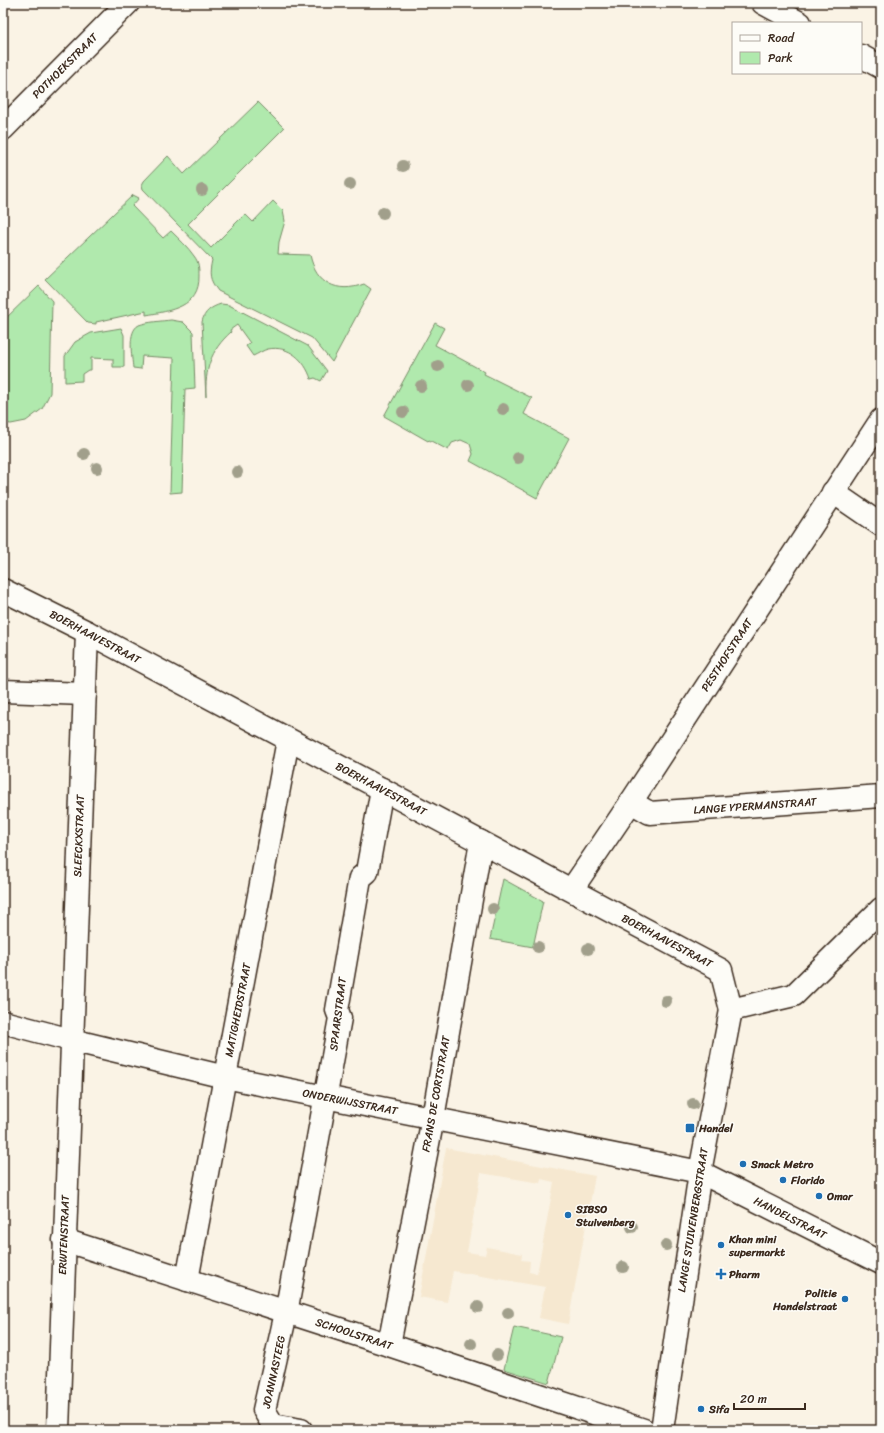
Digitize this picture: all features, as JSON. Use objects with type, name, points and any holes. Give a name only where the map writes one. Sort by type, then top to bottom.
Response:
[{"type":"street","name":"POTHOEKSTRAAT","points":[[3,130],[128,3]]},
{"type":"street","points":[[763,3],[798,22]]},
{"type":"street","points":[[862,56],[881,66]]},
{"type":"street","name":"PESTHOFSTRAAT","points":[[572,889],[631,802],[881,420]]},
{"type":"street","points":[[833,492],[881,525]]},
{"type":"street","name":"BOERHAAVESTRAAT","points":[[3,590],[87,632],[288,740],[572,889],[721,970],[731,1010]]},
{"type":"street","name":"SLEECKXSTRAAT","points":[[71,1040],[87,632]]},
{"type":"street","points":[[3,691],[85,694]]},
{"type":"street","name":"MATIGHEIDSTRAAT","points":[[187,1280],[288,740]]},
{"type":"street","name":"SPAARSTRAAT","points":[[286,1312],[340,1018],[337,1010],[360,878],[367,872],[382,789]]},
{"type":"street","name":"LANGE YPERMANSTRAAT","points":[[631,802],[650,813],[881,796]]},
{"type":"street","name":"FRANS DE CORTSTRAAT","points":[[389,1345],[433,1118],[481,842]]},
{"type":"street","points":[[731,1010],[794,995],[881,909]]},
{"type":"street","name":"LANGE STUIVENBERGSTRAAT","points":[[662,1430],[700,1172],[731,1010]]},
{"type":"street","name":"ONDERWIJSSTRAAT","points":[[3,1022],[225,1077],[700,1172]]},
{"type":"street","name":"ERWTENSTRAAT","points":[[58,1430],[71,1040]]},
{"type":"street","name":"HANDELSTRAAT","points":[[700,1172],[876,1254]]},
{"type":"street","name":"SCHOOLSTRAAT","points":[[64,1240],[389,1345],[644,1430]]},
{"type":"street","name":"JOANNASTEEG","points":[[286,1312],[264,1410],[273,1425],[301,1430]]},
{"type":"shaded area","name":"SIBSO Stuivenberg","points":[[446,1148],[595,1176],[568,1324],[539,1318],[545,1287],[453,1271],[447,1302],[419,1297]],"holes":[[[481,1173],[540,1183],[541,1179],[554,1182],[537,1274],[529,1272],[530,1261],[521,1260],[522,1254],[487,1247],[485,1255],[467,1252]]]},
{"type":"green space","points":[[258,102],[284,128],[188,224],[211,248],[245,214],[253,222],[273,201],[283,211],[285,221],[279,242],[278,254],[310,255],[317,273],[329,284],[345,288],[364,284],[371,289],[332,362],[312,338],[218,291],[210,276],[212,260],[143,189],[142,185],[144,181],[168,156],[184,174]]},
{"type":"green space","points":[[133,195],[139,198],[132,206],[163,238],[171,231],[196,258],[199,268],[199,276],[195,295],[182,306],[165,312],[146,315],[146,311],[96,322],[96,324],[88,323],[45,279]]},
{"type":"green space","points":[[39,286],[52,301],[50,393],[42,409],[26,421],[11,424],[3,423],[3,321]]},
{"type":"green space","points":[[221,304],[229,305],[308,346],[327,371],[321,381],[315,378],[311,379],[305,366],[300,360],[295,355],[283,349],[268,349],[253,356],[246,346],[250,343],[237,325],[230,330],[231,332],[218,346],[210,361],[206,397],[202,322],[204,315],[208,310]]},
{"type":"green space","points":[[171,320],[183,322],[193,332],[195,388],[185,389],[182,492],[170,493],[174,358],[142,356],[141,369],[133,368],[131,345],[135,328],[139,325],[150,322]]},
{"type":"green space","points":[[435,323],[444,328],[435,345],[485,372],[484,374],[532,398],[524,414],[569,438],[537,498],[470,461],[473,454],[470,444],[461,440],[452,443],[448,450],[429,440],[428,441],[384,416]]},
{"type":"green space","points":[[121,328],[124,335],[124,367],[113,367],[113,359],[91,358],[91,370],[88,370],[82,374],[82,381],[65,382],[65,356],[75,342],[91,333]]},
{"type":"green space","points":[[503,879],[543,901],[533,947],[490,939]]},
{"type":"green space","points":[[514,1327],[561,1337],[549,1383],[504,1369]]},
{"type":"place","name":"Handel","points":[[690,1128]]},
{"type":"place","name":"Snack Metro","points":[[743,1164]]},
{"type":"place","name":"Florido","points":[[783,1180]]},
{"type":"place","name":"Omar","points":[[819,1196]]},
{"type":"place","name":"SIBSO Stuivenberg","points":[[568,1215]]},
{"type":"place","name":"Khan mini supermarkt","points":[[721,1245]]},
{"type":"place","name":"Pharm","points":[[721,1274]]},
{"type":"place","name":"Politie Handelstraat","points":[[845,1299]]},
{"type":"place","name":"Sifa","points":[[701,1409]]}]
